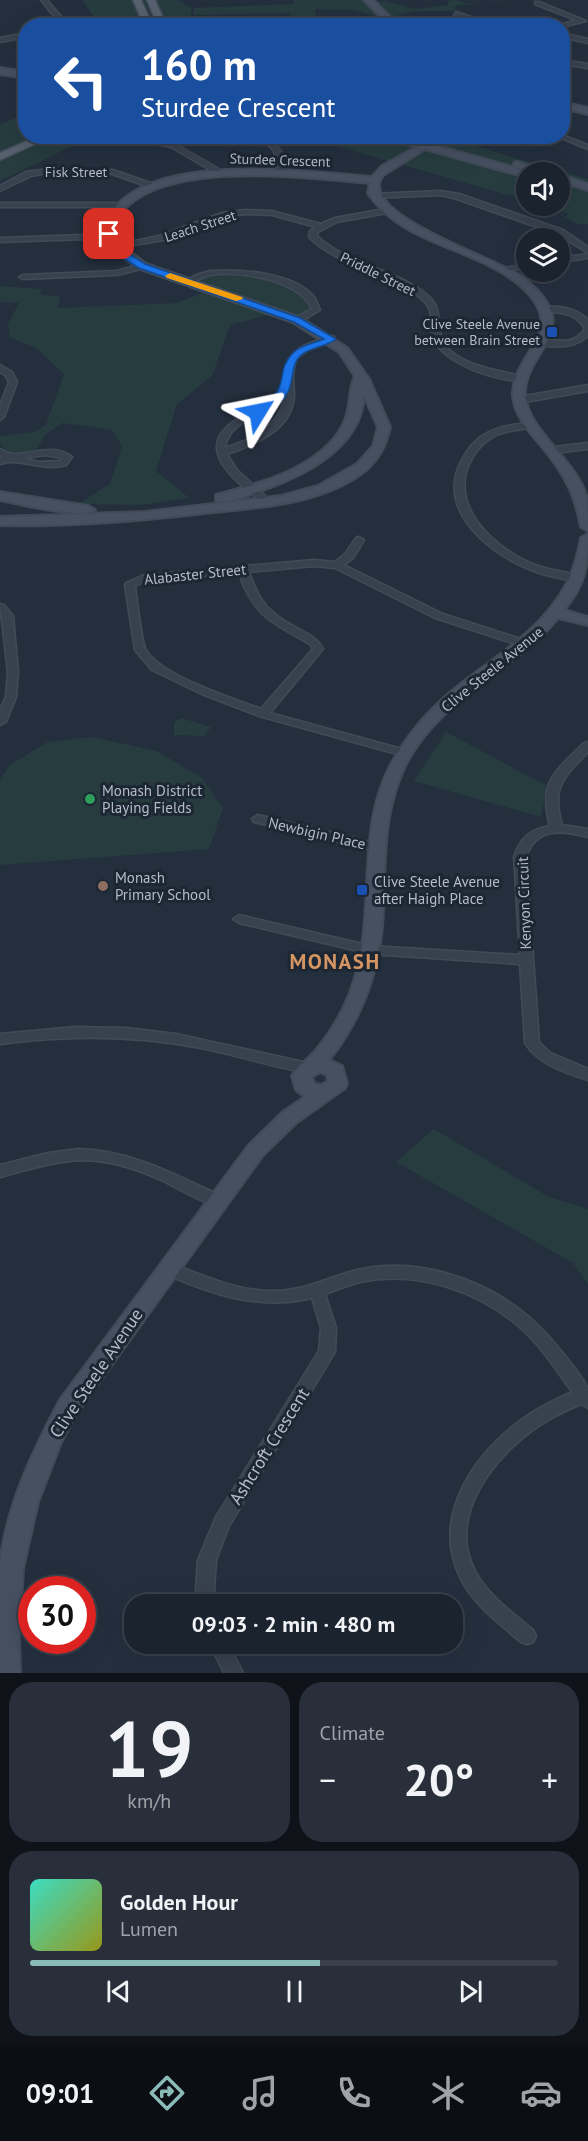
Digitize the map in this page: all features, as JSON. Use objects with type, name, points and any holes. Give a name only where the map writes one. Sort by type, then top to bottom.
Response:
[{"type":"main road","points":[[137,0],[147,18]]},
{"type":"main road","points":[[151,0],[160,18]]},
{"type":"main road","points":[[0,157],[29,144]]},
{"type":"street","points":[[44,0],[59,18]]},
{"type":"street","points":[[537,3],[585,21]]},
{"type":"street","points":[[373,5],[387,18]]},
{"type":"street","points":[[456,14],[468,18]]},
{"type":"street","points":[[570,24],[585,21]]},
{"type":"street","points":[[0,40],[18,37]]},
{"type":"street","points":[[570,37],[588,40]]},
{"type":"street","points":[[570,63],[588,66]]},
{"type":"street","points":[[1,70],[18,73]]},
{"type":"street","points":[[570,107],[588,111]]},
{"type":"street","points":[[570,110],[574,108]]},
{"type":"street","points":[[570,140],[588,147]]},
{"type":"street","points":[[166,144],[177,146],[220,172]]},
{"type":"street","points":[[270,144],[277,151],[280,172]]},
{"type":"street","points":[[409,144],[415,150],[455,153],[516,171]]},
{"type":"street","points":[[410,144],[415,150]]},
{"type":"street","points":[[431,144],[516,165]]},
{"type":"street","points":[[506,162],[431,145],[415,150],[393,162],[374,180],[373,196],[384,211],[401,222],[505,269],[532,291],[544,309],[547,331],[543,343],[520,378],[519,400],[532,425],[554,450],[574,480],[587,510],[588,527]]},
{"type":"street","name":"Fisk Street","points":[[0,189],[29,174],[41,172],[113,172],[154,186]]},
{"type":"street","name":"Sturdee Crescent","points":[[122,204],[154,186],[180,178],[220,172],[280,172],[374,180]]},
{"type":"street","points":[[570,181],[588,187]]},
{"type":"street","points":[[570,187],[588,193]]},
{"type":"street","points":[[373,196],[440,193],[456,196],[560,232],[588,254]]},
{"type":"street","points":[[0,205],[122,204]]},
{"type":"street","points":[[0,496],[66,514],[146,516],[267,502],[323,489],[362,467],[375,453],[383,437],[384,427],[358,371],[348,355],[331,339],[297,320],[142,266],[112,241],[109,221],[122,204]]},
{"type":"street","points":[[320,226],[335,220],[384,211]]},
{"type":"street","name":"Leach Street","points":[[0,240],[112,241],[161,238],[225,215],[244,212],[272,213],[320,226]]},
{"type":"street","name":"Priddle Street","points":[[320,226],[313,235],[321,246],[410,288],[428,301],[436,314],[437,338],[447,351],[473,367],[520,378]]},
{"type":"street","points":[[570,258],[588,254]]},
{"type":"street","points":[[23,277],[117,273],[142,266]]},
{"type":"street","points":[[505,269],[516,267]]},
{"type":"street","points":[[188,282],[212,273],[241,273],[278,280],[307,295],[316,307],[314,312],[297,320]]},
{"type":"street","points":[[543,343],[570,343],[583,336],[588,329],[586,322],[571,312],[544,309]]},
{"type":"street","points":[[220,453],[262,436],[278,425],[289,408],[291,363],[297,353],[331,339]]},
{"type":"street","points":[[0,368],[9,374],[13,382],[0,417]]},
{"type":"street","points":[[0,521],[66,514],[169,508],[215,500],[253,489],[294,473],[325,453],[347,431],[358,411],[360,392],[358,371]]},
{"type":"street","points":[[267,502],[229,468],[220,453],[222,440],[231,428],[272,405],[285,391],[289,381]]},
{"type":"street","points":[[519,400],[588,387]]},
{"type":"street","points":[[272,405],[289,408]]},
{"type":"street","points":[[358,411],[377,410]]},
{"type":"street","points":[[532,425],[500,431],[479,444],[470,454],[461,471],[459,497],[473,525],[495,546],[538,570],[578,578]]},
{"type":"street","points":[[554,450],[588,446]]},
{"type":"street","points":[[56,452],[67,457],[63,463],[50,466],[5,454],[56,452]]},
{"type":"street","points":[[0,461],[5,454]]},
{"type":"street","name":"Clive Steele Avenue","points":[[290,1117],[300,1100],[306,1076],[337,1039],[358,997],[371,950],[375,847],[386,794],[405,753],[430,720],[450,700],[526,644],[557,613],[578,578],[588,538]]},
{"type":"street","points":[[337,565],[349,556],[359,540]]},
{"type":"street","name":"Alabaster Street","points":[[405,753],[263,714],[188,684],[148,661],[140,650],[130,587],[134,582],[144,578],[314,563],[337,565],[449,620],[526,644]]},
{"type":"street","points":[[243,569],[254,603],[267,614],[314,642],[318,649],[263,714]]},
{"type":"street","points":[[0,607],[8,616],[13,672],[11,697],[0,722]]},
{"type":"street","points":[[557,613],[588,621]]},
{"type":"street","points":[[557,828],[551,810],[550,792],[554,782],[588,745]]},
{"type":"street","name":"Newbigin Place","points":[[258,819],[375,847]]},
{"type":"street","name":"Kenyon Circuit","points":[[588,832],[557,828],[532,836],[522,848],[520,857],[532,1043],[545,1057],[588,1075]]},
{"type":"street","name":"Kenyon Circuit","points":[[238,919],[371,950],[526,960]]},
{"type":"street","points":[[0,1039],[85,1031],[132,1032],[205,1043],[273,1063],[306,1076]]},
{"type":"street","name":"Clive Steele Avenue","points":[[335,1071],[337,1039]]},
{"type":"street","points":[[322,1065],[335,1071],[338,1083],[326,1092],[310,1091],[306,1076],[322,1065]]},
{"type":"street","name":"Clive Steele Avenue","points":[[8,1673],[5,1606],[6,1547],[44,1450],[63,1415],[255,1150],[290,1117],[326,1092]]},
{"type":"street","points":[[0,1171],[57,1157],[99,1154],[120,1159],[218,1201]]},
{"type":"street","points":[[168,1269],[226,1292],[253,1297],[279,1298],[316,1291],[352,1278],[393,1272],[436,1277],[465,1286],[493,1299],[529,1326],[549,1347],[586,1398],[528,1424],[503,1444],[474,1482],[458,1520],[459,1552],[468,1574],[489,1604],[527,1636]]},
{"type":"street","name":"Ashcroft Crescent","points":[[206,1594],[207,1560],[222,1522],[327,1352],[331,1338],[329,1323],[316,1291]]},
{"type":"street","points":[[224,1654],[234,1673]]},
{"type":"green space","points":[[82,0],[178,0],[192,9],[190,18],[95,18]]},
{"type":"green space","points":[[294,0],[364,0],[380,17],[353,10],[316,9],[315,18],[291,18],[291,13],[194,15],[194,8],[294,4]]},
{"type":"green space","points":[[456,0],[466,3],[482,2],[456,6],[455,11],[415,11],[391,17],[374,2],[384,1],[416,9],[448,5],[448,1]]},
{"type":"green space","points":[[18,116],[18,144],[77,144],[0,181],[0,125]]},
{"type":"green space","points":[[330,144],[468,144],[530,162],[516,162],[516,197]]},
{"type":"green space","points":[[570,174],[588,179],[588,224],[577,224],[567,218],[558,221],[570,216]]},
{"type":"green space","points":[[209,275],[236,275],[281,284],[305,298],[312,309],[301,315],[267,315],[230,325],[212,376],[177,404],[156,471],[189,498],[142,505],[78,504],[110,484],[122,446],[112,430],[62,423],[47,433],[34,452],[6,453],[0,443],[0,436],[34,432],[46,425],[64,374],[35,347],[10,338],[8,324],[19,303],[0,302],[0,286],[42,289],[39,295],[60,296],[58,308],[176,303],[201,294],[201,279]]},
{"type":"green space","points":[[181,718],[211,727],[204,736],[174,735],[174,723]]},
{"type":"green space","points":[[446,732],[547,786],[541,817],[414,781]]},
{"type":"green space","points":[[92,737],[157,751],[202,778],[223,808],[209,849],[0,865],[0,779],[10,765],[48,742]]},
{"type":"green space","points":[[434,1129],[549,1197],[588,1209],[588,1284],[573,1263],[396,1162]]},
{"type":"slow traffic","points":[[170,276],[239,299]]},
{"type":"place","name":"Clive Steele Avenue between Brain Street","points":[[552,332]]},
{"type":"place","name":"Monash District Playing Fields","points":[[90,799]]},
{"type":"place","name":"Monash Primary School","points":[[103,886]]},
{"type":"place","name":"Clive Steele Avenue after Haigh Place","points":[[362,890]]},
{"type":"district","name":"MONASH","points":[[335,961]]},
{"type":"route","points":[[109,234],[115,246],[123,254],[142,266],[273,310],[331,339],[297,353],[291,363],[287,388],[274,403],[258,412]]}]
